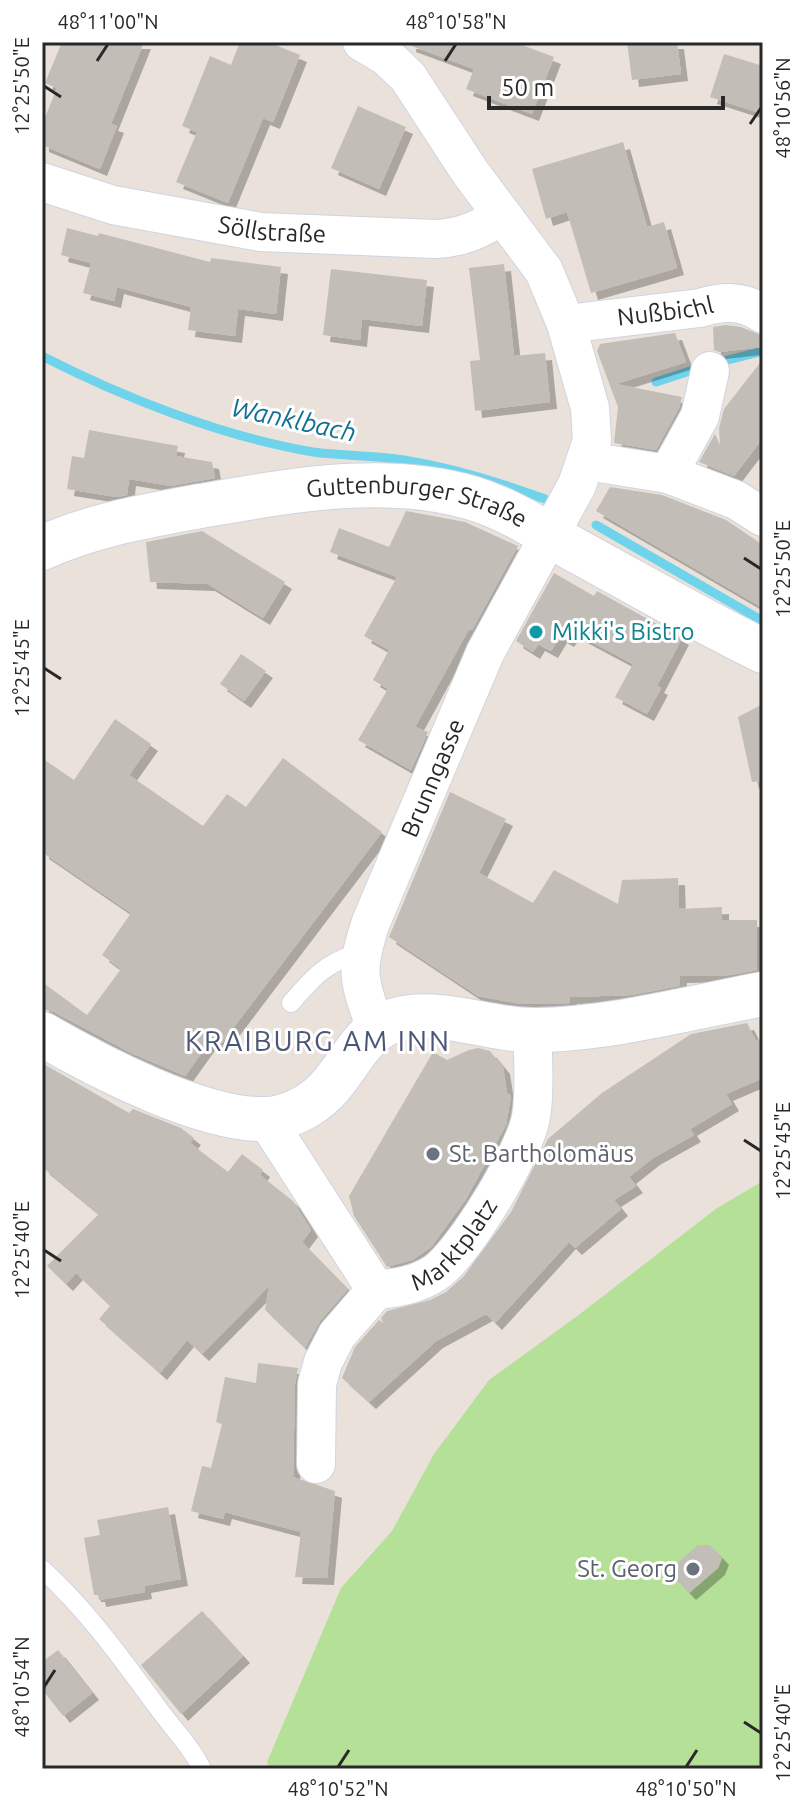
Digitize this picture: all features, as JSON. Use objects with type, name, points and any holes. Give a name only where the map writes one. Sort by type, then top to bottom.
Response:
[{"type":"main road","name":"Guttenburger Straße","points":[[42,548],[91,529],[141,517],[264,495],[356,485],[403,486],[472,498],[499,508],[763,651]]},
{"type":"main road","points":[[42,1034],[80,1056],[183,1103],[266,1119],[290,1115],[327,1090],[360,1044],[390,1021],[444,1016],[495,1027],[533,1030],[580,1028],[763,994]]},
{"type":"street","points":[[381,47],[408,77],[501,216],[544,271],[566,324]]},
{"type":"street","name":"Söllstraße","points":[[42,182],[113,205],[261,232],[446,239],[479,230],[501,216]]},
{"type":"street","name":"Nußbichl","points":[[566,324],[700,308],[721,302],[736,303],[763,314]]},
{"type":"street","points":[[668,474],[700,416],[709,364],[700,308]]},
{"type":"street","name":"Brunngasse","points":[[376,1029],[359,981],[361,951],[371,922],[485,653],[550,536],[587,461],[592,441],[590,408],[566,324]]},
{"type":"street","points":[[587,461],[668,474],[705,486],[763,517]]},
{"type":"street","name":"Marktplatz","points":[[316,1464],[317,1384],[323,1362],[337,1335],[376,1290],[404,1287],[434,1274],[462,1245],[518,1150],[531,1120],[533,1030]]},
{"type":"street","name":"Marktplatz","points":[[266,1119],[376,1290]]},
{"type":"lane","points":[[291,1003],[317,972],[333,961],[361,951]]},
{"type":"lane","points":[[42,1569],[73,1598],[121,1655],[158,1709],[194,1752],[202,1769]]},
{"type":"green space","points":[[763,1181],[763,1769],[271,1769],[267,1762],[341,1588],[392,1531],[434,1454],[489,1380],[717,1208]]},
{"type":"building","points":[[62,42],[144,42],[111,124],[117,126],[100,169],[42,145],[42,125],[57,88],[45,83]]},
{"type":"building","points":[[240,42],[268,42],[300,55],[273,122],[263,118],[228,203],[176,182],[197,132],[182,126],[210,56],[231,65]]},
{"type":"building","points":[[409,42],[514,42],[554,57],[532,114],[466,89],[474,69],[409,45]]},
{"type":"building","points":[[627,42],[677,42],[681,74],[632,80]]},
{"type":"building","points":[[724,54],[763,66],[763,114],[710,97]]},
{"type":"building","points":[[358,106],[406,127],[379,189],[331,168]]},
{"type":"building","points":[[623,142],[647,227],[664,222],[677,268],[591,293],[567,212],[546,219],[532,169]]},
{"type":"building","points":[[67,228],[98,236],[99,233],[210,262],[211,258],[281,267],[276,314],[238,309],[235,336],[188,330],[191,307],[117,287],[114,301],[83,293],[91,263],[61,255]]},
{"type":"building","points":[[504,264],[514,356],[545,353],[550,402],[475,411],[470,361],[480,360],[469,268]]},
{"type":"building","points":[[331,269],[427,280],[422,326],[362,319],[360,340],[323,335]]},
{"type":"building","points":[[726,325],[763,336],[763,347],[714,350],[713,327]]},
{"type":"building","points":[[675,333],[686,362],[616,384],[682,397],[656,450],[614,443],[618,407],[597,351],[600,344]]},
{"type":"building","points":[[763,359],[763,438],[734,476],[699,462],[715,434],[720,445],[719,428],[724,409]]},
{"type":"building","points":[[89,430],[178,446],[176,456],[212,462],[215,478],[171,486],[129,479],[127,495],[117,497],[67,489],[72,456],[84,458]]},
{"type":"building","points":[[610,487],[662,495],[726,520],[763,545],[763,608],[596,511]]},
{"type":"building","points":[[406,511],[465,522],[518,546],[415,727],[428,732],[411,770],[358,740],[388,689],[373,680],[389,650],[364,636],[397,577],[330,552],[339,528],[389,547]]},
{"type":"building","points":[[202,531],[285,582],[263,618],[208,584],[150,582],[146,542]]},
{"type":"building","points":[[554,573],[594,596],[597,591],[682,638],[657,686],[661,688],[647,714],[615,697],[633,664],[573,632],[567,640],[560,636],[551,651],[538,644],[533,652],[516,641]]},
{"type":"building","points":[[241,654],[266,671],[244,701],[220,684]]},
{"type":"building","points":[[763,704],[763,781],[752,782],[738,717]]},
{"type":"building","points":[[115,719],[151,744],[129,775],[203,826],[227,794],[246,807],[283,758],[382,832],[221,1044],[212,1038],[185,1076],[42,1009],[42,982],[87,1015],[121,969],[102,955],[131,913],[42,852],[42,758],[74,780]]},
{"type":"building","points":[[450,792],[506,819],[479,873],[533,903],[554,870],[618,904],[622,880],[678,878],[679,909],[722,907],[722,920],[757,920],[757,970],[731,975],[680,976],[679,986],[631,995],[570,997],[569,1003],[563,1004],[521,1004],[478,996],[389,937]]},
{"type":"building","points":[[747,1023],[756,1041],[763,1038],[763,1078],[726,1094],[732,1104],[690,1129],[694,1135],[653,1158],[629,1177],[636,1186],[614,1200],[621,1209],[575,1248],[569,1242],[495,1323],[486,1314],[436,1341],[369,1402],[342,1378],[355,1347],[379,1320],[383,1323],[381,1318],[387,1311],[430,1300],[446,1292],[464,1276],[511,1212],[548,1139],[602,1093],[691,1034]]},
{"type":"building","name":"St. Bartholomäus","points":[[478,1048],[490,1051],[503,1067],[507,1093],[511,1096],[506,1125],[466,1199],[431,1247],[412,1260],[387,1267],[354,1216],[349,1196],[433,1052],[447,1060]]},
{"type":"building","points":[[42,1063],[129,1113],[133,1109],[181,1128],[194,1138],[190,1143],[228,1172],[242,1154],[263,1170],[260,1175],[293,1201],[311,1230],[302,1242],[348,1289],[320,1321],[305,1348],[265,1310],[269,1286],[202,1354],[187,1340],[160,1373],[99,1319],[110,1306],[76,1273],[66,1284],[47,1266],[99,1214],[42,1167]]},
{"type":"building","points":[[258,1363],[298,1368],[293,1477],[335,1491],[327,1578],[295,1577],[301,1532],[225,1512],[223,1519],[191,1511],[202,1466],[211,1468],[222,1424],[216,1422],[225,1377],[256,1383]]},
{"type":"building","points":[[168,1507],[181,1579],[144,1586],[145,1592],[99,1600],[98,1595],[94,1595],[84,1538],[100,1535],[97,1520]]},
{"type":"building","name":"St. Georg","points":[[698,1545],[710,1545],[722,1558],[718,1568],[689,1593],[668,1571]]},
{"type":"building","points":[[202,1611],[243,1656],[181,1714],[141,1665]]},
{"type":"building","points":[[58,1650],[92,1693],[63,1716],[42,1689],[42,1662]]},
{"type":"waterway","points":[[716,363],[763,351]]},
{"type":"waterway","name":"Wanklbach","points":[[42,356],[174,414],[244,436],[313,452],[422,463],[476,476],[545,499]]},
{"type":"waterway","points":[[656,382],[702,367]]},
{"type":"waterway","name":"Wanklbach","points":[[596,525],[763,621]]},
{"type":"place","name":"Mikki's Bistro","points":[[536,632]]},
{"type":"place","name":"St. Bartholomäus","points":[[433,1154]]},
{"type":"place","name":"St. Georg","points":[[693,1569]]},
{"type":"district","name":"KRAIBURG AM INN","points":[[318,1041]]}]
